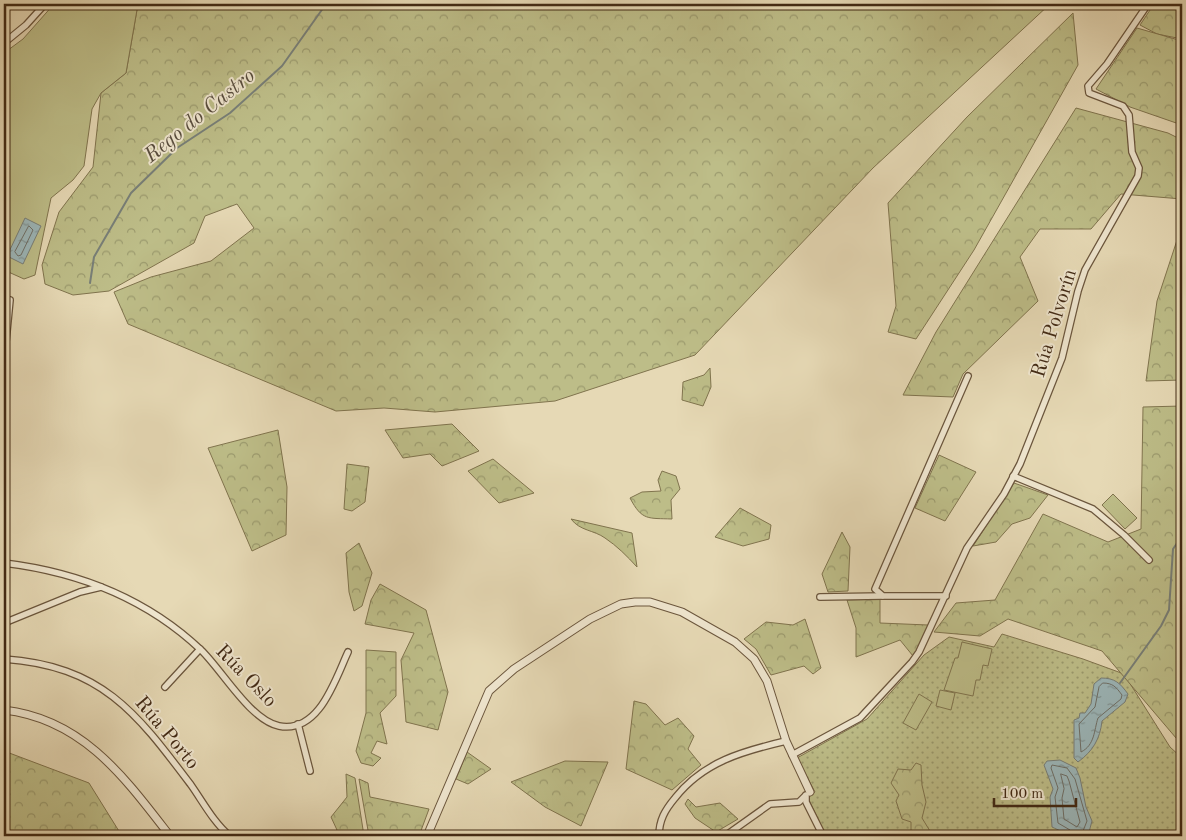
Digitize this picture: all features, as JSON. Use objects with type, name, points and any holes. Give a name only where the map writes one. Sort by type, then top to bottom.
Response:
[{"type":"street","points":[[4,43],[26,25],[46,4]]},
{"type":"street","name":"Rúa Polvorín","points":[[792,755],[826,739],[864,714],[919,652],[967,548],[1004,494],[1013,476],[1030,440],[1062,358],[1083,275],[1138,176],[1139,168],[1132,152],[1129,114],[1123,106],[1089,94],[1088,86],[1106,64],[1148,4]]},
{"type":"street","points":[[4,362],[7,299]]},
{"type":"street","points":[[883,596],[875,590],[968,376]]},
{"type":"street","points":[[1013,476],[1093,509],[1124,535],[1149,560]]},
{"type":"street","name":"Rúa Oslo","points":[[4,564],[37,567],[74,576],[120,594],[165,621],[200,649],[266,721],[279,726],[298,724]]},
{"type":"street","points":[[74,576],[83,582],[84,585],[80,592]]},
{"type":"street","points":[[4,623],[80,592],[101,587]]},
{"type":"street","points":[[820,597],[946,596]]},
{"type":"street","points":[[427,836],[489,691],[500,680],[528,659],[590,619],[621,604],[650,602],[666,606],[710,627],[745,650],[758,665],[767,681],[786,741],[823,836]]},
{"type":"street","points":[[165,687],[200,649]]},
{"type":"street","points":[[310,772],[298,724],[316,714],[336,679],[348,652]]},
{"type":"street","name":"Rúa Porto","points":[[4,659],[56,667],[92,682],[114,696],[141,721],[230,836]]},
{"type":"street","points":[[4,710],[36,716],[61,726],[83,739],[107,761],[170,836]]},
{"type":"street","points":[[659,836],[659,825],[666,810],[690,780],[724,758],[786,741]]},
{"type":"street","points":[[725,836],[770,804],[798,802],[808,794]]},
{"type":"green space","points":[[54,4],[138,4],[126,73],[101,93],[92,109],[84,166],[73,180],[51,198],[35,275],[24,279],[4,270],[4,53],[23,39]]},
{"type":"green space","points":[[138,4],[1050,4],[873,168],[695,355],[555,401],[435,412],[384,408],[336,411],[128,324],[114,292],[151,277],[211,261],[254,228],[237,204],[205,216],[194,243],[109,291],[73,295],[45,284],[42,265],[59,212],[93,167],[101,93],[126,73]]},
{"type":"green space","points":[[1154,4],[1182,4],[1182,39],[1157,34],[1140,25]]},
{"type":"green space","points":[[1073,13],[1078,65],[974,250],[916,339],[888,332],[896,306],[888,203],[967,117]]},
{"type":"green space","points":[[1137,28],[1182,41],[1182,125],[1130,107],[1096,89]]},
{"type":"green space","points":[[1076,108],[1168,133],[1182,140],[1182,199],[1121,194],[1091,229],[1040,229],[1020,257],[1038,301],[963,374],[953,397],[903,395],[936,332]]},
{"type":"green space","points":[[1182,225],[1182,380],[1146,381],[1157,301]]},
{"type":"green space","points":[[710,368],[711,387],[703,406],[682,400],[683,382],[704,375]]},
{"type":"green space","points":[[1182,406],[1182,745],[1102,651],[1008,619],[980,636],[934,632],[956,603],[995,600],[1043,514],[1108,542],[1141,529],[1143,407]]},
{"type":"green space","points":[[452,424],[479,451],[442,466],[430,454],[403,458],[385,430]]},
{"type":"green space","points":[[278,430],[287,487],[286,535],[252,551],[208,448]]},
{"type":"green space","points":[[939,455],[976,472],[945,521],[915,508]]},
{"type":"green space","points":[[493,459],[534,493],[499,503],[468,471]]},
{"type":"green space","points":[[347,464],[369,467],[365,502],[352,511],[344,509]]},
{"type":"green space","points":[[662,471],[676,476],[680,489],[671,500],[672,519],[646,517],[638,511],[630,498],[642,492],[661,491],[658,480]]},
{"type":"green space","points":[[1014,483],[1048,495],[1030,518],[1012,524],[996,542],[973,546]]},
{"type":"green space","points":[[1113,494],[1137,518],[1125,529],[1102,505]]},
{"type":"green space","points":[[740,508],[771,525],[769,539],[743,546],[715,537]]},
{"type":"green space","points":[[571,519],[632,533],[637,567],[622,551],[601,535],[579,526]]},
{"type":"green space","points":[[842,532],[850,547],[848,591],[828,592],[822,574]]},
{"type":"green space","points":[[359,543],[372,573],[362,606],[354,611],[349,592],[346,553]]},
{"type":"green space","points":[[380,584],[426,610],[448,692],[438,730],[406,722],[401,660],[414,633],[365,624],[371,600]]},
{"type":"green space","points":[[880,599],[880,623],[928,625],[923,640],[913,656],[900,640],[856,657],[856,628],[847,600]]},
{"type":"green space","points":[[805,619],[821,668],[813,674],[804,666],[771,675],[756,649],[744,639],[766,622],[793,625]]},
{"type":"green space","points":[[1002,634],[1124,674],[1170,747],[1182,758],[1182,836],[826,836],[808,798],[815,792],[797,758],[867,719],[924,655],[949,637],[994,647]]},
{"type":"green space","points":[[962,642],[992,649],[988,666],[983,665],[980,680],[976,680],[973,696],[944,690],[955,658],[958,658]]},
{"type":"green space","points":[[366,650],[396,652],[396,696],[380,713],[387,744],[377,741],[371,753],[381,758],[373,766],[361,763],[356,751],[366,713]]},
{"type":"green space","points":[[940,690],[955,693],[951,710],[936,706]]},
{"type":"green space","points":[[919,694],[932,702],[916,730],[903,723]]},
{"type":"green space","points":[[634,701],[646,704],[665,725],[678,718],[694,736],[688,749],[701,765],[672,790],[626,769]]},
{"type":"green space","points":[[4,751],[89,783],[122,836],[4,836]]},
{"type":"green space","points":[[467,752],[491,769],[468,784],[456,779]]},
{"type":"green space","points":[[565,761],[608,762],[581,826],[545,807],[511,782]]},
{"type":"green space","points":[[916,763],[921,765],[922,785],[926,802],[922,818],[933,836],[911,836],[911,822],[902,819],[896,801],[899,795],[891,783],[898,769],[911,770]]},
{"type":"green space","points":[[346,774],[355,778],[364,836],[335,836],[332,833],[337,830],[331,817],[347,797]]},
{"type":"green space","points":[[359,779],[368,783],[370,797],[429,809],[419,836],[369,836]]},
{"type":"green space","points":[[688,799],[696,807],[720,803],[738,819],[716,832],[695,818],[685,804]]},
{"type":"water","points":[[25,218],[41,226],[23,264],[7,256]]},
{"type":"water","points":[[1101,678],[1117,682],[1128,694],[1125,702],[1102,721],[1100,733],[1095,744],[1078,762],[1074,758],[1074,720],[1079,718],[1080,713],[1085,713],[1091,704],[1094,684]]},
{"type":"water","points":[[1060,760],[1076,768],[1080,778],[1086,807],[1092,821],[1089,832],[1084,834],[1070,835],[1052,827],[1050,797],[1053,789],[1044,765],[1047,761]]},
{"type":"waterway","name":"Rego do Castro","points":[[90,283],[94,257],[131,193],[177,148],[230,113],[282,66],[326,4]]},
{"type":"waterway","points":[[1120,683],[1161,626],[1169,610],[1173,549],[1182,536]]}]
